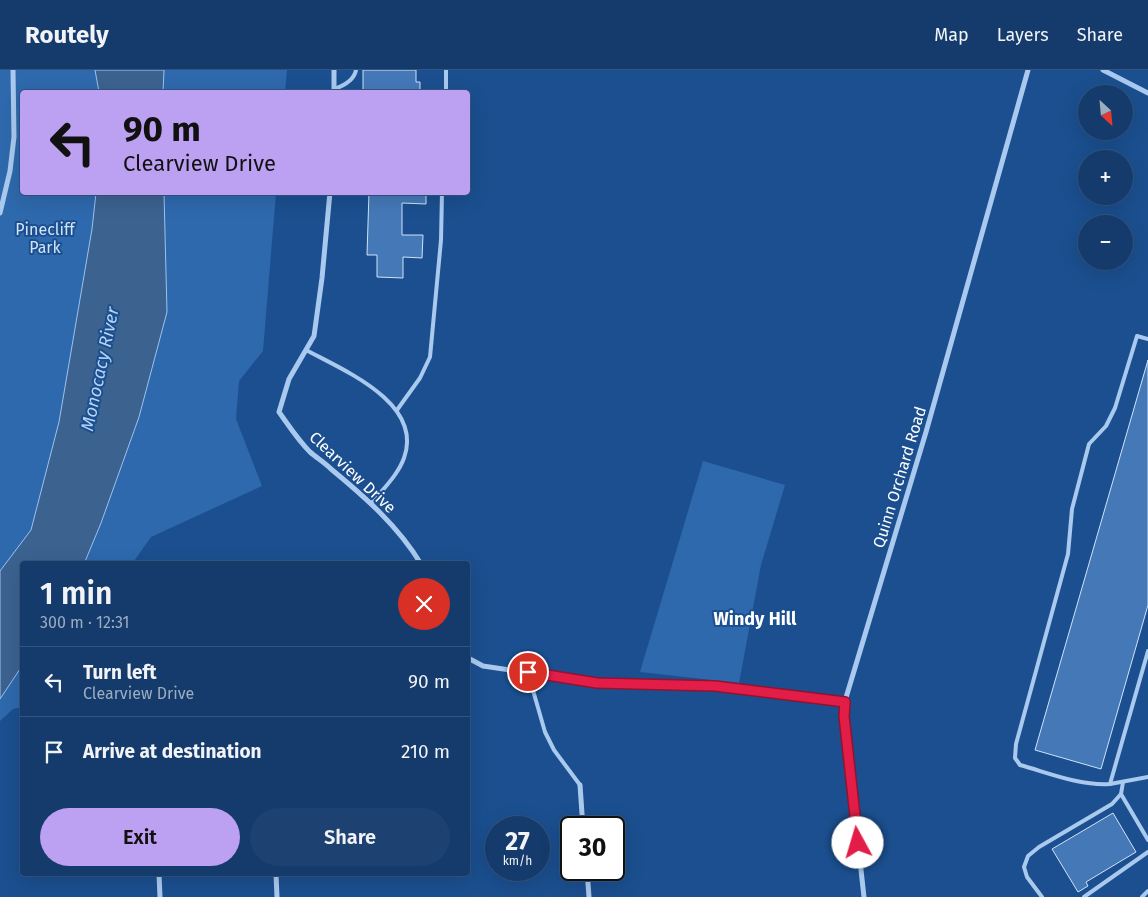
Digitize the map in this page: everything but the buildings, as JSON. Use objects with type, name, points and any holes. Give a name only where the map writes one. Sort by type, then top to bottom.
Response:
[{"type":"street","points":[[0,213],[10,171],[14,137],[13,70]]},
{"type":"street","points":[[334,70],[334,90]]},
{"type":"street","name":"Quinn Orchard Road","points":[[864,897],[844,716],[845,702],[926,432],[1028,70]]},
{"type":"street","points":[[1103,70],[1148,94]]},
{"type":"street","name":"Clearview Drive","points":[[330,195],[322,278],[314,336],[289,379],[279,412],[310,451],[386,519],[409,544],[419,561]]},
{"type":"street","points":[[470,659],[483,666],[597,683],[715,686],[845,702]]},
{"type":"street","points":[[580,785],[582,816]]},
{"type":"street","points":[[159,876],[160,897]]},
{"type":"street","points":[[276,876],[277,897]]},
{"type":"street","points":[[588,881],[589,897]]},
{"type":"lane","points":[[336,90],[349,81],[356,70]]},
{"type":"lane","points":[[446,70],[446,90]]},
{"type":"lane","points":[[397,410],[420,378],[430,357],[441,240],[442,195]]},
{"type":"lane","points":[[1148,339],[1137,336],[1115,408],[1106,426],[1089,444],[1072,509],[1068,554],[1016,744],[1015,758],[1020,765],[1099,785],[1148,777]]},
{"type":"lane","points":[[306,350],[371,386],[397,410],[407,432],[408,445],[404,460],[392,479],[371,504]]},
{"type":"lane","points":[[1110,784],[1148,651]]},
{"type":"lane","points":[[528,672],[544,732],[554,750],[580,785]]},
{"type":"lane","points":[[1042,897],[1027,877],[1024,866],[1028,856],[1039,847],[1112,804],[1121,794],[1123,782]]},
{"type":"lane","points":[[1121,794],[1148,840]]},
{"type":"lane","points":[[1084,897],[1148,852]]},
{"type":"lane","points":[[1142,897],[1148,891]]},
{"type":"green space","name":"Pinecliff Park","points":[[0,70],[95,70],[99,90],[20,90],[20,195],[96,195],[92,229],[59,422],[31,530],[0,571]]},
{"type":"green space","points":[[164,70],[287,70],[285,90],[163,90]]},
{"type":"green space","points":[[164,195],[276,195],[263,351],[239,381],[236,419],[262,486],[151,537],[134,561],[85,561],[139,417],[167,312]]},
{"type":"green space","points":[[703,461],[785,485],[761,565],[739,683],[640,672]]},
{"type":"green space","points":[[20,669],[20,707],[13,709],[0,721],[0,699]]},
{"type":"water","points":[[95,70],[164,70],[163,90],[99,90]]},
{"type":"water","name":"Monocacy River","points":[[96,195],[164,195],[167,312],[139,417],[85,561],[20,561],[20,669],[0,699],[0,571],[31,530],[59,422],[92,229]]},
{"type":"district","name":"Windy Hill","points":[[755,619]]},
{"type":"route","points":[[528,672],[597,683],[715,686],[845,702],[844,716],[858,843]]}]
